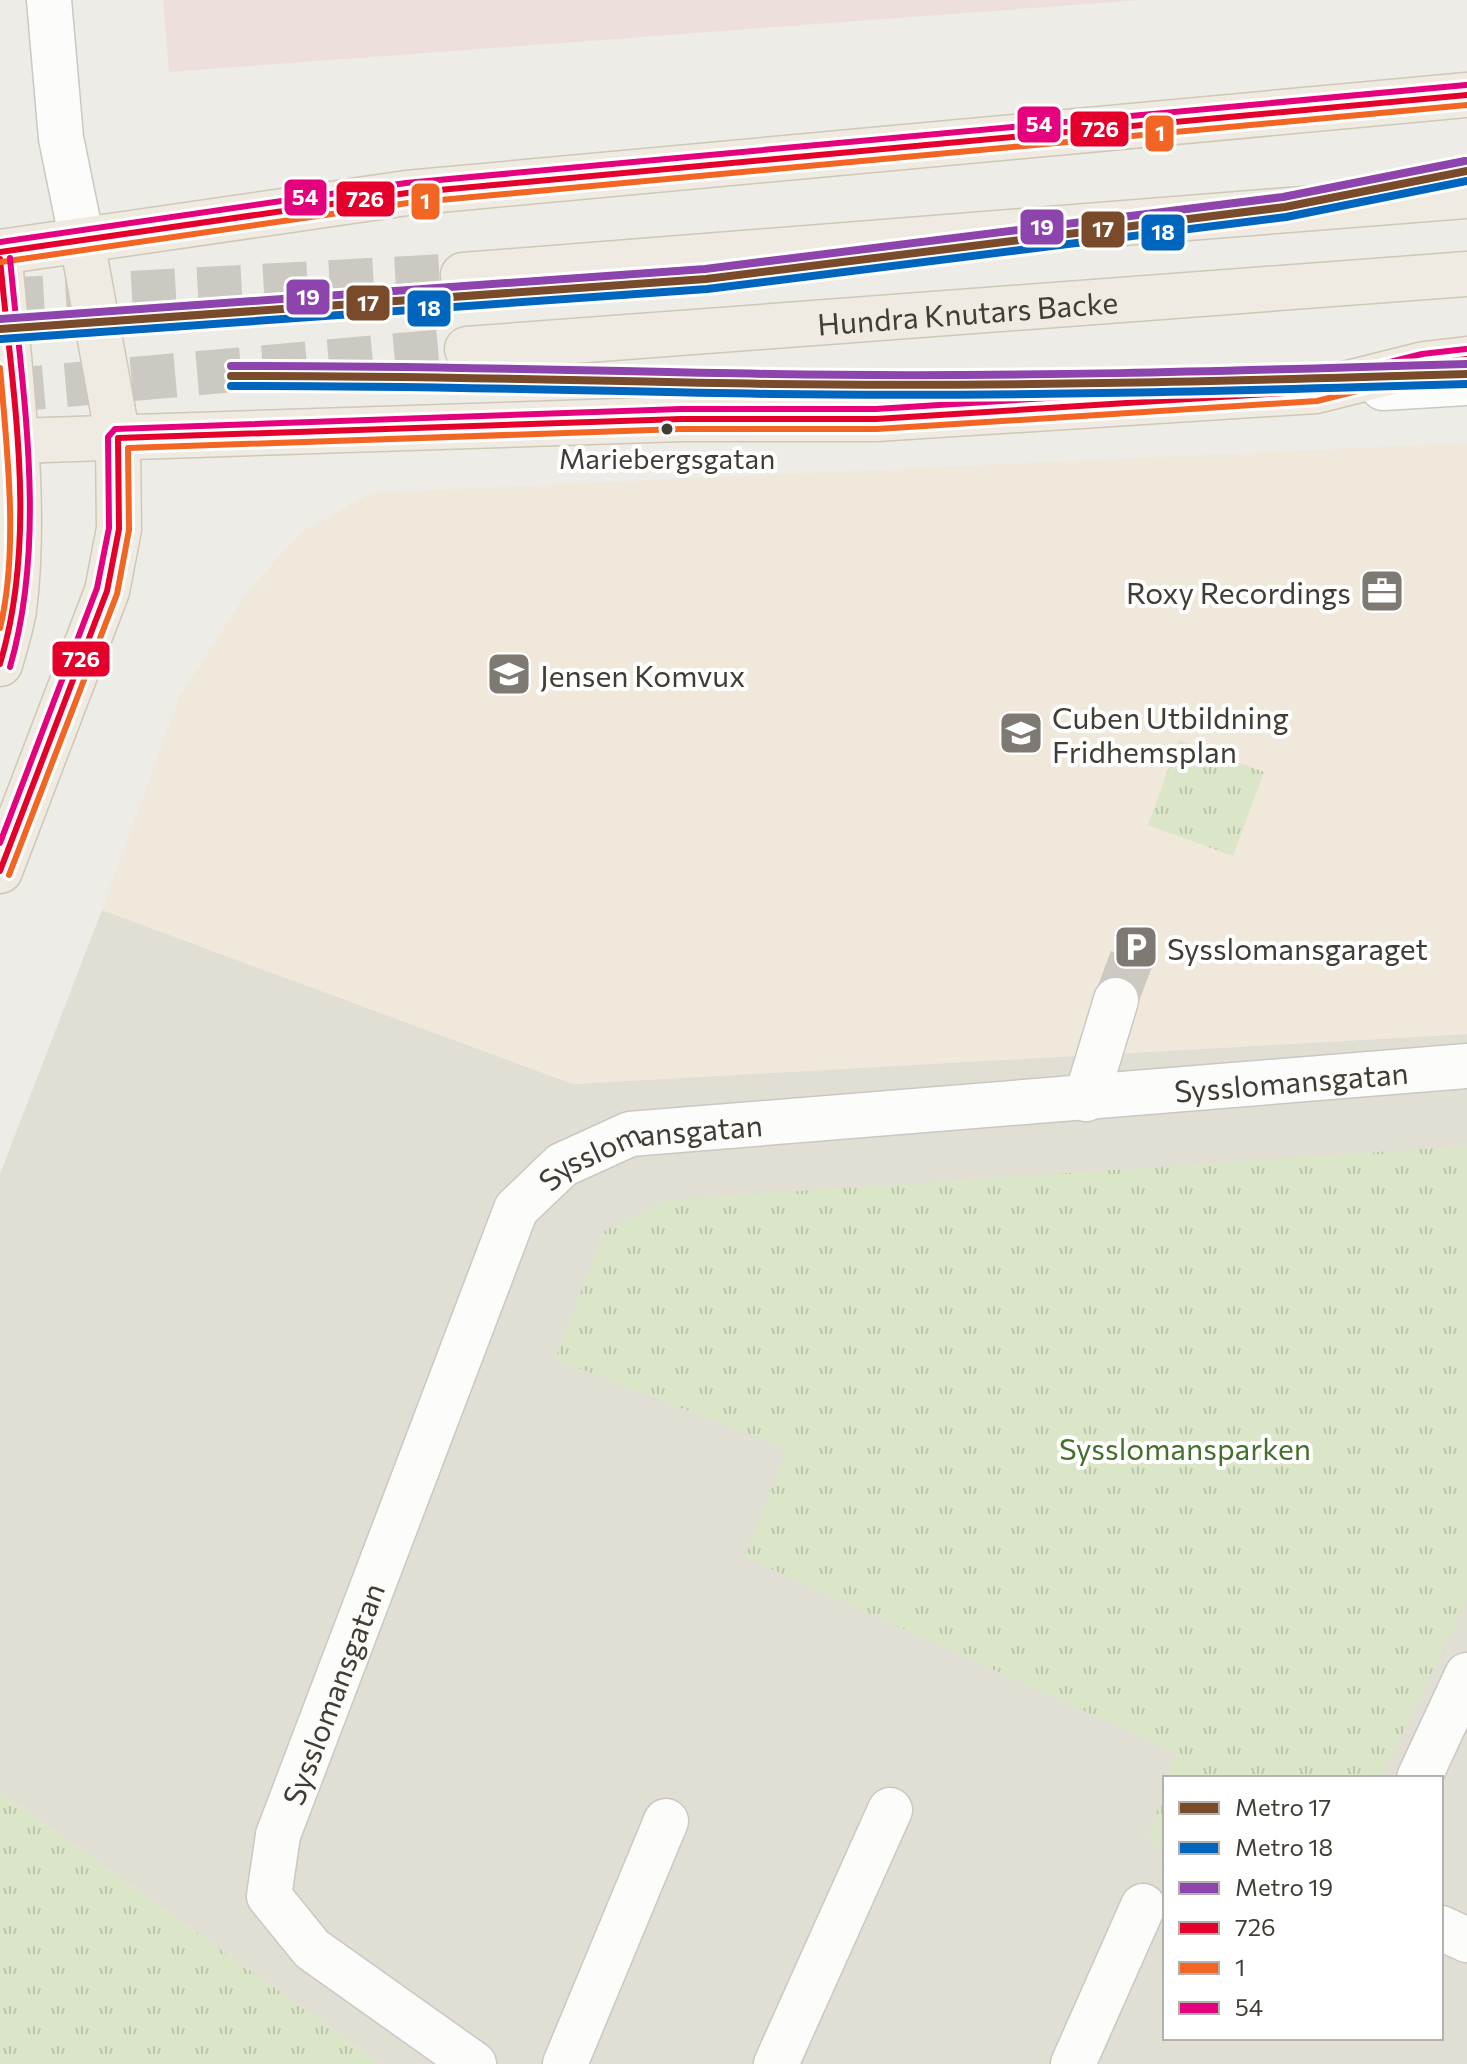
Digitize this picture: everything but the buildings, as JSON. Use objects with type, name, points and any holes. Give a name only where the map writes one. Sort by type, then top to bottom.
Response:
[{"type":"main road","points":[[0,252],[407,193],[1467,95]]},
{"type":"main road","points":[[463,275],[1467,196]]},
{"type":"main road","points":[[0,871],[107,591],[119,529],[118,438],[82,241]]},
{"type":"main road","points":[[0,259],[8,441],[18,529],[13,612],[0,664]]},
{"type":"main road","name":"Hundra Knutars Backe","points":[[467,349],[1467,274]]},
{"type":"main road","points":[[8,441],[681,419],[876,419],[1316,391],[1424,364],[1467,359]]},
{"type":"street","points":[[49,0],[61,138],[82,241]]},
{"type":"street","points":[[1316,391],[1467,383]]},
{"type":"street","points":[[1086,1099],[1116,1000]]},
{"type":"street","name":"Sysslomansgatan","points":[[474,2064],[312,1949],[269,1896],[278,1835],[516,1209],[562,1165],[630,1134],[1467,1066]]},
{"type":"street","points":[[1420,1776],[1467,1675]]},
{"type":"street","points":[[776,2064],[890,1810]]},
{"type":"street","points":[[565,2064],[666,1821]]},
{"type":"street","points":[[1073,2064],[1143,1906]]},
{"type":"street","points":[[1443,1929],[1467,1940]]},
{"type":"shaded area","points":[[163,0],[1142,0],[169,72]]},
{"type":"shaded area","points":[[1467,443],[1467,1034],[573,1084],[102,910],[180,696],[247,592],[300,533],[371,493]]},
{"type":"shaded area","points":[[102,910],[573,1084],[1467,1034],[1467,2064],[381,2064],[0,1792],[0,1174]]},
{"type":"green space","points":[[1179,740],[1264,772],[1233,856],[1148,825]]},
{"type":"green space","name":"Sysslomansparken","points":[[1467,1146],[1467,1600],[1382,1776],[1168,1776],[1175,1752],[745,1557],[787,1449],[555,1359],[604,1231],[666,1200]]},
{"type":"green space","points":[[1163,1791],[1163,1847],[1148,1840]]},
{"type":"green space","points":[[0,1792],[381,2064],[0,2064]]},
{"type":"tunnel","points":[[0,300],[463,275]]},
{"type":"tunnel","points":[[0,391],[467,349]]},
{"type":"tunnel","points":[[1116,1000],[1136,947]]},
{"type":"metro line","name":"19","points":[[0,319],[705,269],[1283,197],[1465,161]]},
{"type":"metro line","name":"17","points":[[0,329],[706,279],[1285,207],[1467,171]]},
{"type":"metro line","name":"18","points":[[1,339],[707,289],[1286,217],[1467,181]]},
{"type":"metro line","name":"19","points":[[231,366],[945,375],[1467,364]]},
{"type":"metro line","name":"17","points":[[231,376],[945,385],[1467,374]]},
{"type":"metro line","name":"18","points":[[231,386],[945,395],[1467,384]]},
{"type":"transit line","name":"54","points":[[0,242],[406,183],[1466,85]]},
{"type":"transit line","name":"726","points":[[0,252],[407,193],[1467,95]]},
{"type":"transit line","name":"1","points":[[1,262],[408,203],[1467,105]]},
{"type":"transit line","name":"54","points":[[10,258],[25,411],[30,515],[28,566],[10,667]]},
{"type":"transit line","name":"726","points":[[0,259],[16,411],[20,514],[12,615],[0,664]]},
{"type":"transit line","name":"54","points":[[0,843],[97,588],[109,528],[108,437],[115,429],[681,409],[876,409],[1314,381],[1422,354],[1466,349]]},
{"type":"transit line","name":"726","points":[[118,438],[681,419],[876,419],[1316,391],[1424,364],[1467,359]]},
{"type":"transit line","name":"1","points":[[0,368],[10,499],[9,566],[0,628]]},
{"type":"transit line","name":"1","points":[[9,875],[117,594],[129,530],[128,448],[681,429],[877,429],[1317,401],[1426,374],[1467,369]]},
{"type":"transit line","name":"726","points":[[0,871],[107,591],[119,529],[118,438]]},
{"type":"place","name":"Mariebergsgatan","points":[[667,429]]},
{"type":"place","name":"Roxy Recordings","points":[[1382,591]]},
{"type":"place","name":"Jensen Komvux","points":[[509,674]]},
{"type":"place","name":"Cuben Utbildning Fridhemsplan","points":[[1021,733]]},
{"type":"place","name":"Sysslomansgaraget","points":[[1136,947]]}]
